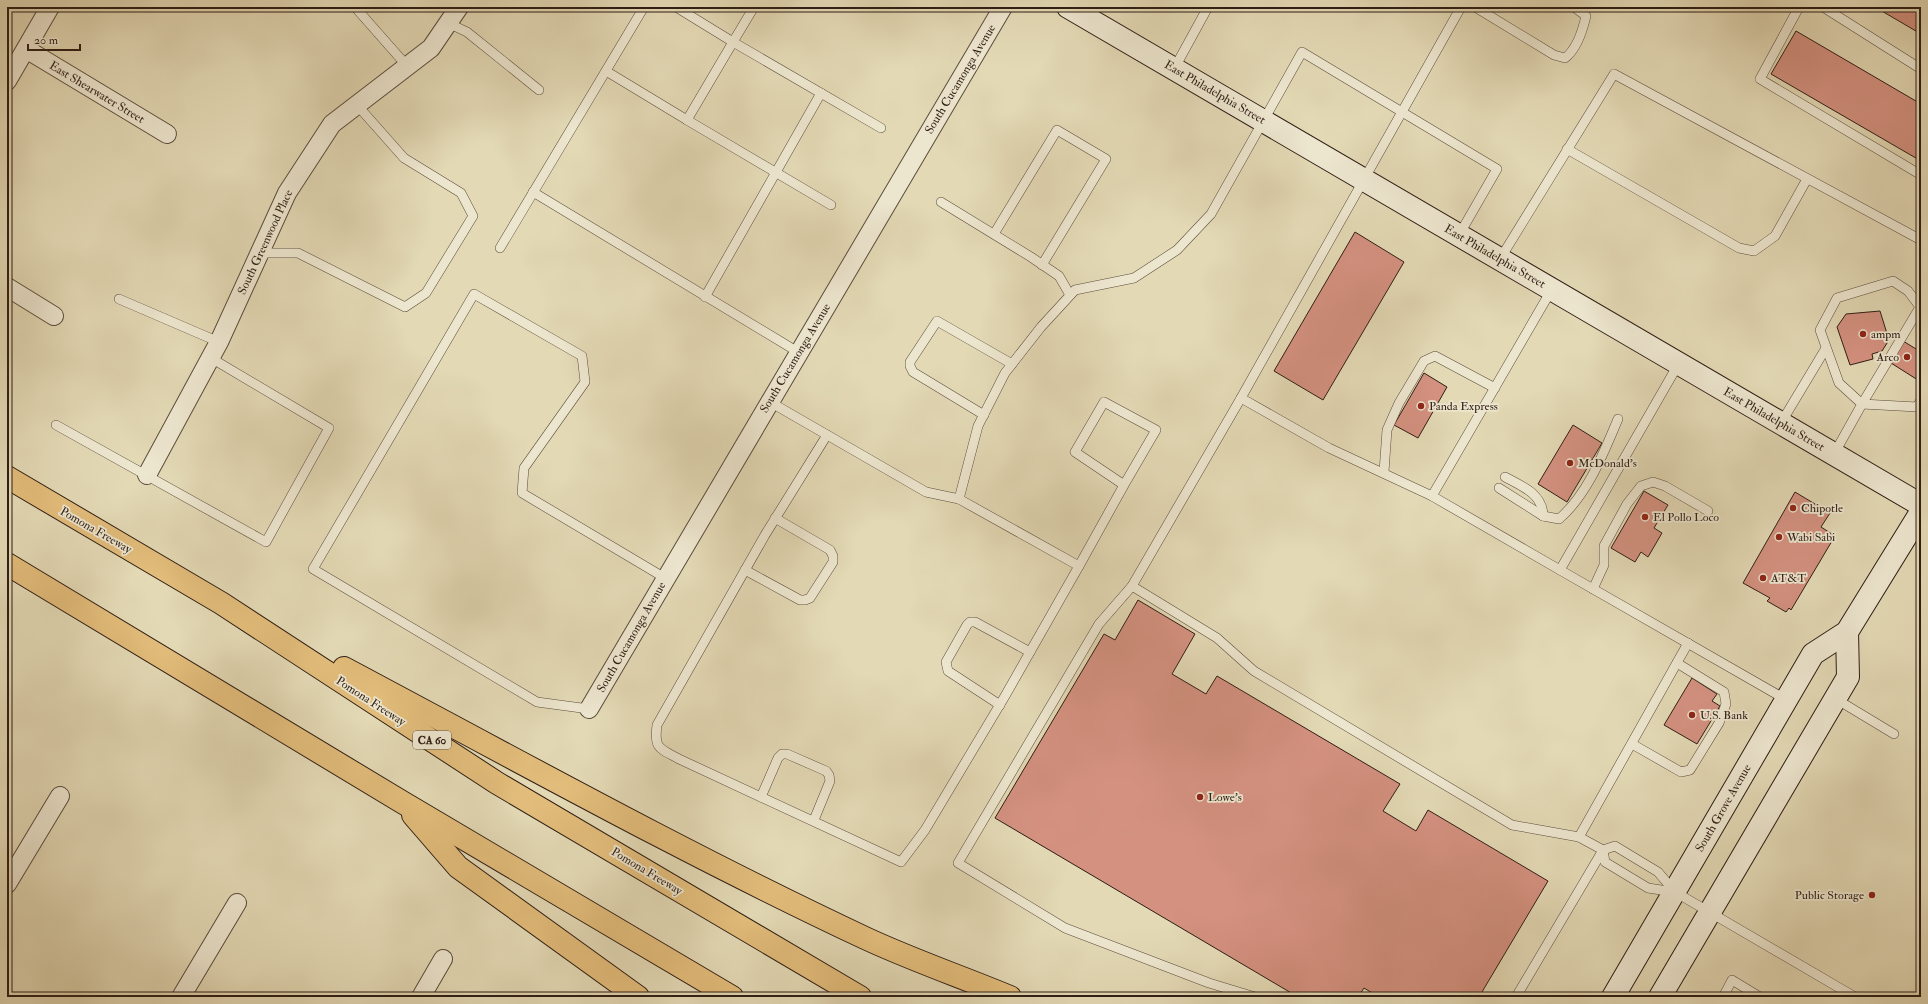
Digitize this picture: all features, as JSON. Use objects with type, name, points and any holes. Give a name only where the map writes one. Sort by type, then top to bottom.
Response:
[{"type":"highway","name":"Pomona Freeway","points":[[7,478],[221,603],[497,782],[860,997]]},
{"type":"highway","points":[[7,564],[402,802],[732,997]]},
{"type":"highway","points":[[221,603],[697,855],[867,939],[1010,997]]},
{"type":"highway","points":[[402,802],[458,867],[638,997]]},
{"type":"street","points":[[7,81],[50,7]]},
{"type":"street","name":"South Greenwood Place","points":[[147,475],[219,342],[291,186],[332,124],[431,48],[458,7]]},
{"type":"street","name":"South Cucamonga Avenue","points":[[589,709],[798,352],[1003,7]]},
{"type":"street","name":"East Philadelphia Street","points":[[1068,7],[1921,505]]},
{"type":"street","name":"East Shearwater Street","points":[[26,49],[167,134]]},
{"type":"street","points":[[7,287],[54,316]]},
{"type":"street","name":"South Grove Avenue","points":[[1613,997],[1675,892],[1785,699],[1813,654],[1847,632],[1921,512]]},
{"type":"street","points":[[1660,997],[1848,677],[1847,632]]},
{"type":"street","points":[[7,884],[60,796]]},
{"type":"street","points":[[181,997],[237,903]]},
{"type":"street","points":[[421,997],[443,959]]},
{"type":"lane","points":[[355,7],[407,66]]},
{"type":"lane","points":[[500,248],[644,7]]},
{"type":"lane","points":[[676,7],[881,128]]},
{"type":"lane","points":[[687,120],[754,7]]},
{"type":"lane","points":[[1174,69],[1208,7]]},
{"type":"lane","points":[[1255,997],[1209,983],[1065,928],[958,863],[1099,624],[1132,586],[1241,398],[1461,7]]},
{"type":"lane","points":[[1475,7],[1554,55],[1565,58],[1569,55],[1583,28],[1586,16],[1574,7]]},
{"type":"lane","points":[[1799,7],[1760,79],[1921,175]]},
{"type":"lane","points":[[1824,7],[1921,69]]},
{"type":"lane","points":[[448,23],[467,32],[539,90]]},
{"type":"lane","points":[[959,499],[978,426],[1005,373],[1041,326],[1075,290],[1134,278],[1177,250],[1211,214],[1302,52],[1401,113],[1497,169],[1459,235]]},
{"type":"lane","points":[[606,71],[832,205]]},
{"type":"lane","points":[[1500,259],[1614,74],[1921,240]]},
{"type":"lane","points":[[705,297],[821,93]]},
{"type":"lane","points":[[259,253],[298,253],[405,307],[426,293],[473,216],[461,193],[404,158],[357,105]]},
{"type":"lane","points":[[994,234],[1057,130],[1106,159],[1042,265]]},
{"type":"lane","points":[[1567,150],[1739,248],[1754,251],[1774,236],[1807,179]]},
{"type":"lane","points":[[533,192],[798,352]]},
{"type":"lane","points":[[941,202],[1059,276],[1070,295]]},
{"type":"lane","points":[[1834,454],[1862,404],[1921,308],[1908,291],[1893,280],[1837,298],[1820,330],[1839,383],[1862,404],[1917,407],[1921,400]]},
{"type":"lane","points":[[1432,496],[1552,290]]},
{"type":"lane","points":[[589,709],[537,702],[313,569],[474,294],[582,356],[585,382],[524,468],[522,493],[665,578]]},
{"type":"lane","points":[[119,299],[219,342]]},
{"type":"lane","points":[[984,415],[912,372],[910,362],[937,321],[1012,364]]},
{"type":"lane","points":[[1781,424],[1826,348]]},
{"type":"lane","points":[[1384,472],[1387,430],[1399,404],[1424,361],[1434,356],[1495,388]]},
{"type":"lane","points":[[56,425],[266,542],[330,428],[211,358]]},
{"type":"lane","points":[[1560,570],[1679,363]]},
{"type":"lane","points":[[1241,398],[1329,448],[1384,472],[1432,496],[1785,699]]},
{"type":"lane","points":[[770,402],[926,492],[959,499],[1079,566]]},
{"type":"lane","points":[[828,435],[775,518],[657,725],[655,740],[660,749],[901,862],[925,830],[1000,705],[1156,430],[1104,402],[1075,452],[1124,485]]},
{"type":"lane","points":[[1499,488],[1543,516],[1559,519],[1570,510],[1587,484],[1618,419]]},
{"type":"lane","points":[[1506,477],[1531,491],[1539,500],[1543,508],[1543,516]]},
{"type":"lane","points":[[1592,589],[1604,565],[1604,546],[1627,504],[1641,486],[1652,482],[1665,486],[1708,511]]},
{"type":"lane","points":[[745,570],[800,600],[805,600],[810,598],[833,562],[833,556],[830,550],[775,518]]},
{"type":"lane","points":[[1132,586],[1217,638],[1254,672],[1512,825],[1579,837],[1603,850]]},
{"type":"lane","points":[[1000,705],[948,671],[946,662],[970,622],[975,622],[1030,652]]},
{"type":"lane","points":[[1579,837],[1688,643]]},
{"type":"lane","points":[[1632,744],[1681,772],[1690,770],[1719,723],[1726,704],[1724,692],[1677,663]]},
{"type":"lane","points":[[1836,699],[1894,734]]},
{"type":"lane","points":[[761,796],[778,758],[782,754],[787,754],[826,771],[830,775],[830,781],[814,820]]},
{"type":"lane","points":[[1516,997],[1603,850],[1615,846],[1658,872],[1675,892],[1855,997]]},
{"type":"lane","points":[[1603,850],[1605,862],[1648,888],[1675,892]]},
{"type":"lane","points":[[1723,997],[1732,980],[1760,997]]},
{"type":"building","points":[[1875,7],[1921,7],[1921,34]]},
{"type":"building","points":[[1796,31],[1921,104],[1921,161],[1771,74]]},
{"type":"building","points":[[1355,232],[1404,262],[1323,400],[1274,371]]},
{"type":"building","name":"ampm","points":[[1880,311],[1889,340],[1882,351],[1872,354],[1873,359],[1850,365],[1837,327],[1846,314]]},
{"type":"building","name":"Arco","points":[[1903,341],[1921,352],[1921,382],[1891,363]]},
{"type":"building","name":"Panda Express","points":[[1424,373],[1447,387],[1418,438],[1394,425]]},
{"type":"building","name":"McDonald's","points":[[1573,425],[1602,443],[1567,502],[1538,484]]},
{"type":"building","name":"El Pollo Loco","points":[[1644,491],[1668,505],[1654,528],[1662,533],[1648,557],[1641,552],[1635,562],[1611,548]]},
{"type":"building","points":[[1795,492],[1830,513],[1821,527],[1835,536],[1791,610],[1789,608],[1786,612],[1767,601],[1770,598],[1743,583]]},
{"type":"building","name":"Lowe's","points":[[1138,600],[1195,634],[1172,674],[1206,694],[1217,676],[1400,784],[1383,811],[1416,831],[1428,810],[1548,881],[1479,997],[1379,997],[1364,988],[1358,997],[1298,997],[995,818],[1104,634],[1115,640]]},
{"type":"building","name":"U.S. Bank","points":[[1692,678],[1717,694],[1712,701],[1720,706],[1697,744],[1664,725]]},
{"type":"place","name":"ampm","points":[[1863,334]]},
{"type":"place","name":"Arco","points":[[1907,357]]},
{"type":"place","name":"Panda Express","points":[[1421,406]]},
{"type":"place","name":"McDonald's","points":[[1570,463]]},
{"type":"place","name":"Chipotle","points":[[1793,508]]},
{"type":"place","name":"El Pollo Loco","points":[[1645,517]]},
{"type":"place","name":"Wabi Sabi","points":[[1779,537]]},
{"type":"place","name":"AT&T","points":[[1763,578]]},
{"type":"place","name":"U.S. Bank","points":[[1692,715]]},
{"type":"place","name":"Lowe's","points":[[1200,797]]},
{"type":"place","name":"Public Storage","points":[[1872,895]]}]
